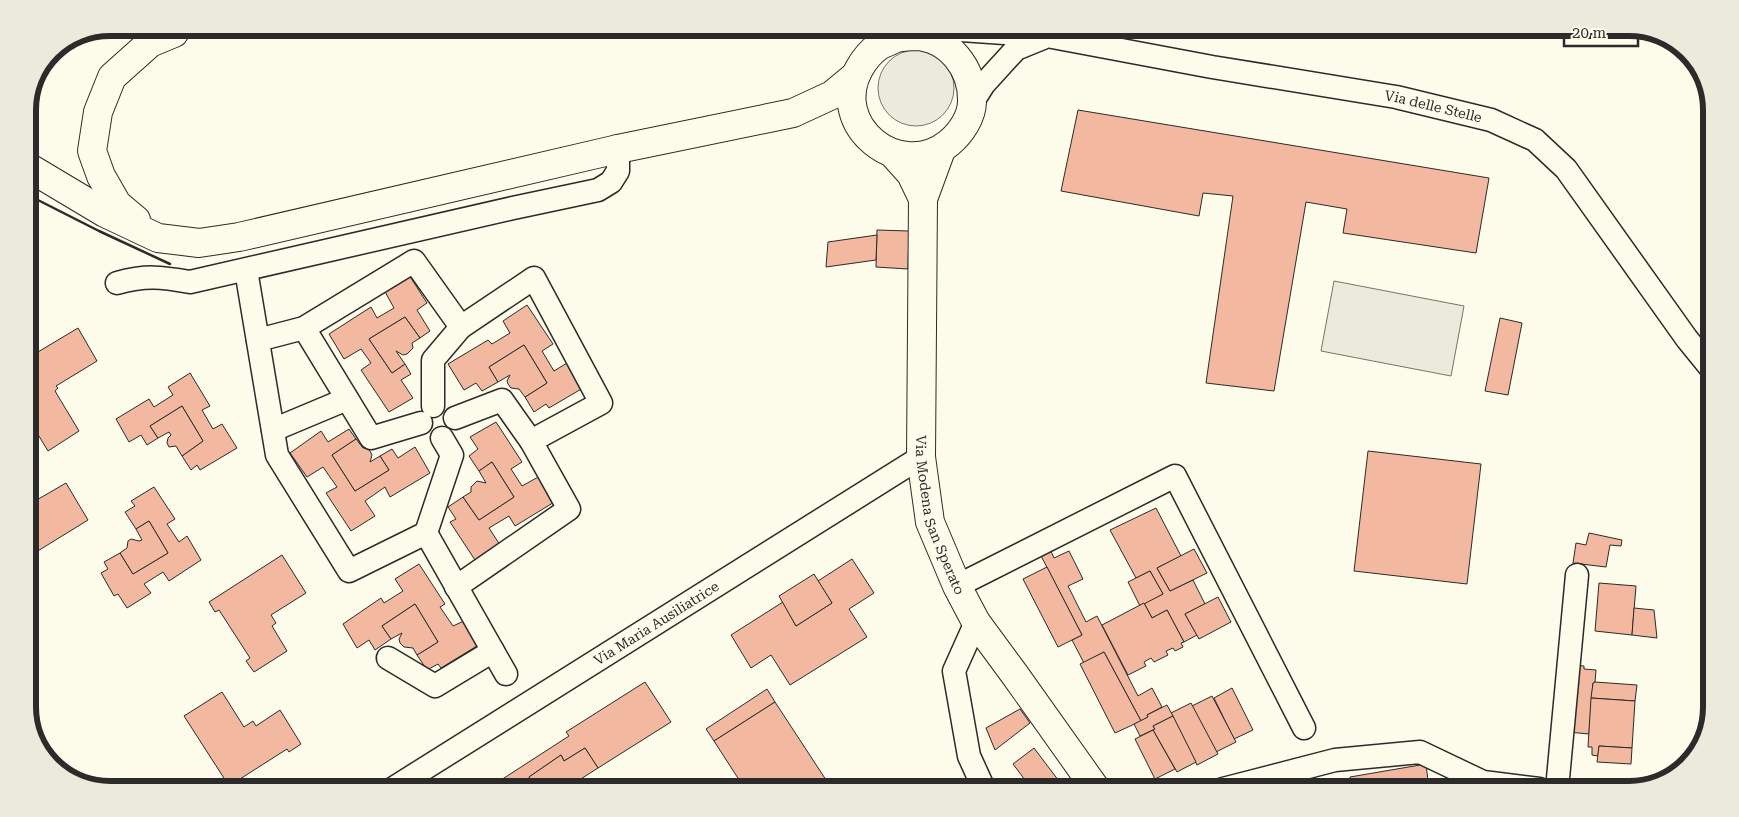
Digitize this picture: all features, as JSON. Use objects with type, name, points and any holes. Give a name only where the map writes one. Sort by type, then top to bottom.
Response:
[{"type":"main road","points":[[158,238],[117,204],[101,176],[92,151],[98,112],[112,77],[150,44],[167,36]]},
{"type":"main road","points":[[895,36],[864,59],[855,76],[851,94],[853,112],[860,128],[869,140],[881,149],[910,157],[926,156],[941,150],[956,137],[967,121],[972,103],[971,83],[963,65],[940,36]]},
{"type":"main road","points":[[36,172],[105,213],[158,238],[199,243],[240,237],[618,149],[793,113],[832,95],[855,76]]},
{"type":"main road","points":[[793,113],[831,116],[860,128]]},
{"type":"main road","points":[[923,198],[941,150]]},
{"type":"main road","points":[[894,154],[911,174],[923,198]]},
{"type":"main road","name":"Via Modena San Sperato","points":[[923,198],[921,457],[930,522],[957,586],[976,622],[1090,781]]},
{"type":"street","points":[[972,103],[984,84],[1016,49],[1046,36]]},
{"type":"street","name":"Via delle Stelle","points":[[1046,36],[1212,67],[1396,97],[1491,120],[1535,140],[1566,168],[1687,339],[1703,359]]},
{"type":"street","points":[[117,283],[137,277],[158,276],[190,282],[598,190],[611,182],[618,171],[618,149]]},
{"type":"street","points":[[258,340],[304,328],[414,262],[460,327]]},
{"type":"street","points":[[246,270],[277,455],[349,571],[426,534],[452,455],[442,438]]},
{"type":"street","points":[[304,328],[371,438],[427,414],[444,406],[449,409],[455,418],[454,429],[450,434],[442,438],[437,439],[426,434],[427,414],[433,360],[460,327],[534,278],[601,402],[531,441]]},
{"type":"street","points":[[273,430],[347,399]]},
{"type":"street","points":[[455,418],[502,400],[531,441],[569,509],[456,587]]},
{"type":"street","name":"Via Maria Ausiliatrice","points":[[406,781],[921,457]]},
{"type":"street","points":[[957,586],[1175,476],[1304,728]]},
{"type":"street","points":[[426,534],[506,674]]},
{"type":"street","points":[[1558,781],[1577,575]]},
{"type":"street","points":[[976,622],[954,671],[969,756],[980,781]]},
{"type":"street","points":[[388,658],[435,686],[492,651]]},
{"type":"street","points":[[1257,781],[1335,760],[1420,752],[1481,781]]},
{"type":"shaded area","points":[[916,50],[930,53],[943,61],[951,74],[954,88],[951,102],[943,115],[930,123],[916,126],[902,123],[889,115],[881,102],[878,88],[881,74],[889,61],[902,53]]},
{"type":"shaded area","points":[[1334,281],[1464,306],[1451,376],[1321,351]]},
{"type":"building","points":[[1078,110],[1489,178],[1476,253],[1343,233],[1347,209],[1306,202],[1274,391],[1206,383],[1233,196],[1203,193],[1199,216],[1061,191]]},
{"type":"building","points":[[877,230],[909,231],[908,269],[876,267]]},
{"type":"building","points":[[877,235],[876,260],[826,267],[828,242]]},
{"type":"building","points":[[409,275],[427,303],[417,310],[430,331],[420,338],[405,317],[369,339],[392,373],[405,364],[411,374],[401,380],[413,398],[389,412],[361,370],[371,363],[361,349],[344,359],[329,334],[371,307],[377,318],[394,308],[384,290]]},
{"type":"building","points":[[527,305],[553,344],[542,351],[554,371],[572,360],[588,385],[549,408],[546,404],[534,412],[525,397],[547,383],[524,345],[489,367],[498,382],[482,391],[476,383],[464,390],[448,364],[488,340],[492,344],[510,333],[503,321]]},
{"type":"building","points":[[405,317],[420,338],[412,343],[413,348],[407,354],[403,355],[396,351],[405,364],[392,373],[369,339]]},
{"type":"building","points":[[1500,318],[1522,323],[1508,395],[1485,391]]},
{"type":"building","points":[[78,328],[97,361],[56,386],[58,388],[55,391],[79,431],[48,451],[36,431],[36,353]]},
{"type":"building","points":[[524,345],[547,383],[525,397],[519,389],[511,388],[508,384],[507,381],[510,375],[498,382],[489,367]]},
{"type":"building","points":[[190,373],[210,406],[202,410],[213,429],[222,424],[237,448],[200,470],[197,465],[191,470],[182,456],[203,441],[182,406],[150,426],[158,438],[147,445],[141,435],[129,442],[116,419],[149,399],[154,407],[173,395],[168,387]]},
{"type":"building","points":[[182,406],[203,441],[182,456],[176,446],[169,447],[167,443],[171,435],[169,432],[158,438],[150,426]]},
{"type":"building","points":[[496,422],[522,462],[511,469],[522,486],[540,476],[556,501],[515,526],[509,516],[489,528],[500,545],[475,560],[450,522],[456,519],[448,507],[463,497],[479,520],[514,497],[492,462],[479,471],[469,456],[478,449],[470,437]]},
{"type":"building","points":[[349,429],[356,439],[332,455],[355,491],[389,470],[380,456],[392,449],[398,458],[415,447],[430,473],[390,497],[385,487],[365,501],[375,516],[351,531],[326,493],[337,487],[323,467],[307,477],[290,453],[321,431],[328,442]]},
{"type":"building","points":[[356,439],[363,448],[367,448],[370,451],[372,455],[370,462],[380,456],[389,470],[355,491],[332,455]]},
{"type":"building","points":[[1368,451],[1481,464],[1467,584],[1354,571]]},
{"type":"building","points":[[492,462],[514,497],[479,520],[463,497],[471,492],[471,487],[477,481],[486,483],[479,471]]},
{"type":"building","points":[[66,483],[88,520],[36,552],[36,500]]},
{"type":"building","points":[[154,487],[175,519],[167,524],[179,542],[187,536],[201,560],[169,581],[163,572],[144,584],[151,593],[127,608],[118,594],[114,596],[101,573],[108,569],[104,562],[120,553],[133,574],[168,553],[149,521],[136,529],[125,512],[135,506],[131,501]]},
{"type":"building","points":[[1156,508],[1181,556],[1157,568],[1170,591],[1193,580],[1205,604],[1185,614],[1197,635],[1184,642],[1167,610],[1152,618],[1144,603],[1163,594],[1150,571],[1136,578],[1110,530]]},
{"type":"building","points":[[149,521],[168,553],[133,574],[120,553],[127,548],[128,541],[131,539],[142,540],[136,529]]},
{"type":"building","points":[[1589,533],[1622,540],[1621,546],[1610,545],[1606,567],[1573,563],[1576,543],[1586,545]]},
{"type":"building","points":[[1049,547],[1054,558],[1069,551],[1083,579],[1068,586],[1086,622],[1097,616],[1138,696],[1152,688],[1162,707],[1147,715],[1148,717],[1141,721],[1104,652],[1084,663],[1072,640],[1082,635],[1039,552]]},
{"type":"building","points":[[1194,549],[1207,573],[1170,591],[1157,568]]},
{"type":"building","points":[[282,555],[306,593],[271,615],[276,623],[272,626],[287,651],[254,672],[246,661],[250,658],[219,610],[215,612],[209,602]]},
{"type":"building","points":[[852,559],[874,593],[849,609],[867,637],[790,685],[771,655],[751,668],[731,635],[783,602],[796,626],[832,603],[818,581]]},
{"type":"building","points":[[419,564],[445,604],[440,607],[453,626],[466,620],[480,644],[441,668],[438,664],[427,670],[417,655],[438,642],[415,604],[382,626],[391,639],[375,650],[369,640],[357,648],[343,624],[381,598],[384,603],[403,591],[395,579]]},
{"type":"building","points":[[1047,567],[1082,635],[1058,647],[1023,579]]},
{"type":"building","points":[[1150,571],[1163,594],[1140,606],[1128,582]]},
{"type":"building","points":[[814,574],[832,603],[796,626],[779,596]]},
{"type":"building","points":[[1599,583],[1636,586],[1632,635],[1595,631]]},
{"type":"building","points":[[1218,597],[1231,622],[1199,639],[1185,614]]},
{"type":"building","points":[[1144,603],[1152,618],[1167,610],[1184,642],[1181,643],[1183,647],[1175,651],[1173,648],[1166,651],[1168,655],[1154,662],[1151,658],[1144,662],[1146,666],[1128,675],[1102,625]]},
{"type":"building","points":[[415,604],[438,642],[417,655],[413,648],[404,647],[400,643],[399,639],[402,633],[391,639],[382,626]]},
{"type":"building","points":[[1634,608],[1654,610],[1657,638],[1632,635]]},
{"type":"building","points":[[1104,652],[1141,721],[1115,733],[1080,664]]},
{"type":"building","points":[[1573,665],[1584,666],[1584,669],[1596,670],[1595,682],[1593,683],[1589,734],[1568,732]]},
{"type":"building","points":[[645,682],[671,722],[598,768],[585,748],[564,761],[561,755],[529,777],[532,781],[499,781],[569,736],[566,732]]},
{"type":"building","points":[[1593,683],[1637,685],[1635,701],[1591,698]]},
{"type":"building","points":[[1232,688],[1253,730],[1234,739],[1214,698]]},
{"type":"building","points":[[767,689],[775,702],[714,741],[706,729]]},
{"type":"building","points":[[222,692],[244,727],[253,721],[256,726],[280,710],[301,744],[289,752],[287,749],[240,779],[241,781],[226,781],[184,716]]},
{"type":"building","points":[[1212,696],[1236,742],[1216,752],[1192,706]]},
{"type":"building","points":[[1591,698],[1635,701],[1632,748],[1599,746],[1598,756],[1592,755],[1592,747],[1588,747]]},
{"type":"building","points":[[775,702],[827,781],[740,781],[714,741]]},
{"type":"building","points":[[1191,703],[1218,754],[1197,765],[1171,713]]},
{"type":"building","points":[[1167,705],[1173,716],[1153,726],[1155,729],[1140,736],[1134,724]]},
{"type":"building","points":[[1020,709],[1030,723],[995,750],[986,728]]},
{"type":"building","points":[[1173,716],[1196,762],[1177,772],[1153,730],[1155,729],[1153,726]]},
{"type":"building","points":[[1153,730],[1175,769],[1155,779],[1135,739]]},
{"type":"building","points":[[1599,746],[1632,748],[1631,764],[1597,762]]},
{"type":"building","points":[[585,748],[598,768],[578,781],[532,781],[529,777],[561,755],[564,761]]},
{"type":"building","points":[[1034,748],[1059,781],[1023,781],[1025,780],[1013,764]]},
{"type":"building","points":[[1426,764],[1428,781],[1351,781],[1350,777]]},
{"type":"wall","points":[[36,199],[170,264]]}]
